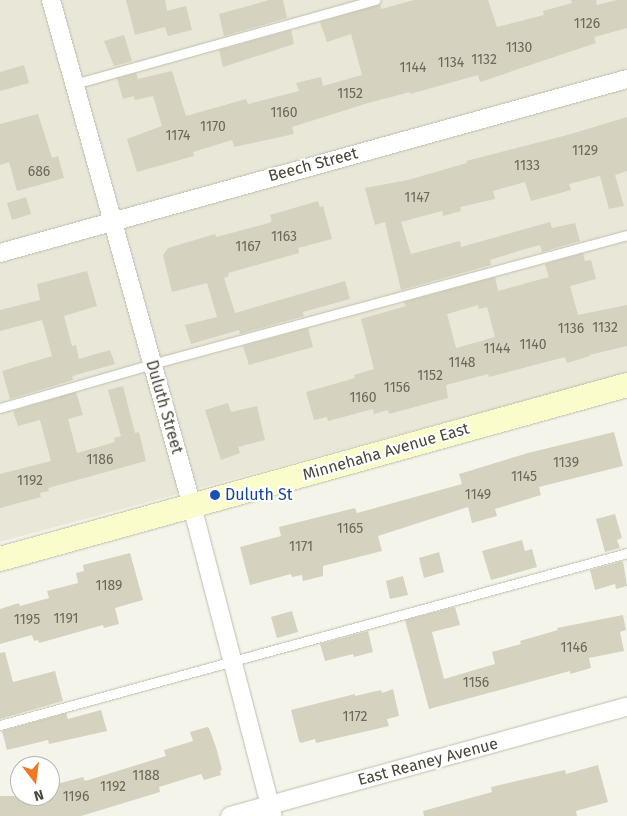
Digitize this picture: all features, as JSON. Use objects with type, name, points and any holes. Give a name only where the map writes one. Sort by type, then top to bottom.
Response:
[{"type":"main road","name":"Minnehaha Avenue East","points":[[0,559],[627,385]]},
{"type":"street","name":"Duluth Street","points":[[51,0],[192,506],[272,810]]},
{"type":"street","name":"Beech Street","points":[[0,253],[627,79]]},
{"type":"street","name":"East Reaney Avenue","points":[[230,816],[272,810],[627,707]]},
{"type":"lane","points":[[74,84],[375,0]]},
{"type":"lane","points":[[0,408],[152,364],[627,235]]},
{"type":"lane","points":[[0,725],[627,553]]},
{"type":"shaded area","points":[[0,0],[627,0],[627,373],[0,542]]},
{"type":"building","points":[[126,0],[165,0],[167,11],[186,6],[192,30],[168,36],[165,27],[135,35]]},
{"type":"building","points":[[269,0],[283,0],[287,18],[224,36],[219,14]]},
{"type":"building","points":[[414,0],[488,0],[497,27],[544,15],[543,11],[572,3],[571,0],[596,0],[597,5],[617,0],[627,0],[627,28],[594,37],[596,43],[480,82],[478,75],[410,94],[410,92],[368,103],[292,127],[294,134],[234,147],[232,140],[193,152],[194,156],[137,172],[127,139],[162,126],[153,96],[135,100],[134,96],[123,99],[117,78],[136,73],[138,79],[172,71],[186,116],[246,99],[248,104],[299,91],[296,83],[321,77],[323,86],[362,75],[351,34],[327,42],[320,22],[380,4],[381,9]]},
{"type":"building","points":[[291,30],[294,44],[223,67],[219,50]]},
{"type":"building","points":[[124,35],[132,61],[114,66],[104,41]]},
{"type":"building","points":[[24,65],[29,83],[0,91],[0,72]]},
{"type":"building","points":[[38,114],[52,158],[58,156],[64,178],[17,191],[9,162],[0,165],[0,124]]},
{"type":"building","points":[[627,117],[627,171],[615,175],[624,206],[609,209],[600,176],[569,184],[571,190],[531,201],[525,182],[493,191],[495,199],[460,207],[461,211],[443,216],[442,211],[401,222],[411,254],[460,241],[461,247],[550,222],[552,228],[575,223],[580,241],[542,252],[540,245],[525,249],[490,260],[491,265],[401,290],[385,222],[375,225],[365,188],[408,180],[467,163],[466,161],[571,134]]},
{"type":"building","points":[[26,197],[31,214],[12,220],[7,203]]},
{"type":"building","points":[[318,201],[320,207],[323,206],[332,239],[298,248],[299,253],[228,273],[229,276],[224,278],[235,313],[345,281],[350,299],[303,312],[304,316],[240,334],[239,330],[191,344],[185,325],[217,317],[207,283],[172,292],[163,255],[168,248],[215,234],[216,237],[269,223],[272,221],[270,215]]},
{"type":"building","points":[[583,253],[585,261],[591,260],[596,279],[570,286],[578,315],[627,305],[627,346],[589,355],[567,363],[565,357],[489,377],[488,374],[446,385],[448,398],[389,414],[388,410],[374,414],[373,409],[328,421],[327,417],[314,420],[306,392],[355,378],[354,375],[374,369],[361,319],[406,306],[404,302],[495,277],[498,291],[549,277],[545,264]],"holes":[[[478,305],[479,309],[487,307],[495,337],[456,348],[447,314]]]},
{"type":"building","points":[[87,271],[97,306],[64,316],[72,346],[76,345],[79,359],[110,350],[115,364],[72,376],[73,380],[10,399],[2,371],[52,356],[42,320],[0,331],[0,310],[40,300],[37,284]]},
{"type":"building","points":[[308,328],[313,347],[249,365],[243,346]]},
{"type":"building","points":[[123,386],[135,433],[139,432],[146,461],[48,488],[49,491],[40,493],[41,497],[0,508],[0,474],[51,461],[40,420],[18,426],[13,411],[76,392],[83,415],[68,419],[77,453],[115,442],[114,438],[121,436],[108,390]]},
{"type":"building","points":[[228,403],[231,412],[257,406],[265,440],[238,447],[240,453],[221,460],[205,410]]},
{"type":"building","points":[[614,432],[623,466],[539,487],[541,495],[495,509],[497,516],[472,523],[468,507],[378,536],[382,551],[323,566],[323,576],[303,581],[302,575],[292,577],[291,574],[250,585],[240,547],[281,536],[279,527],[355,508],[357,513],[462,484],[459,474],[528,453]]},
{"type":"building","points":[[615,514],[622,538],[617,540],[620,548],[605,552],[596,519]]},
{"type":"building","points":[[522,540],[525,551],[532,549],[537,567],[491,580],[482,551]]},
{"type":"building","points":[[439,552],[444,572],[424,578],[419,558]]},
{"type":"building","points":[[130,553],[143,600],[115,608],[119,624],[104,628],[103,625],[39,643],[38,640],[34,641],[32,635],[0,644],[0,609],[19,603],[20,606],[49,598],[47,591],[78,583],[76,573],[84,571],[83,565]]},
{"type":"building","points":[[623,561],[627,586],[616,589],[615,584],[595,590],[590,570]]},
{"type":"building","points":[[403,576],[408,595],[390,599],[386,581]]},
{"type":"building","points":[[455,607],[460,625],[432,632],[444,679],[495,664],[492,652],[521,644],[520,641],[558,630],[557,628],[623,615],[626,630],[620,632],[624,651],[589,658],[591,668],[570,674],[570,671],[429,709],[405,620]]},
{"type":"building","points":[[292,611],[298,632],[277,638],[271,617]]},
{"type":"building","points":[[368,631],[373,652],[354,657],[353,654],[325,661],[320,644]]},
{"type":"building","points":[[5,652],[13,682],[55,671],[63,701],[0,719],[0,653]]},
{"type":"building","points":[[393,689],[399,716],[387,719],[389,726],[316,743],[315,739],[301,743],[299,741],[291,710],[355,694],[355,696],[381,690],[382,693]]},
{"type":"building","points":[[101,710],[107,731],[49,744],[48,740],[7,750],[2,731],[66,713],[68,719]]},
{"type":"building","points":[[209,728],[222,770],[220,771],[221,775],[204,780],[201,774],[159,787],[160,792],[81,816],[0,816],[0,796],[10,796],[10,806],[60,806],[60,783],[83,777],[85,781],[166,756],[164,750],[193,741],[190,732]]},
{"type":"building","points":[[598,765],[608,802],[576,811],[577,816],[424,816],[423,811],[492,792],[491,787],[565,770],[566,774]]},
{"type":"place","name":"Duluth St","points":[[215,495]]}]
